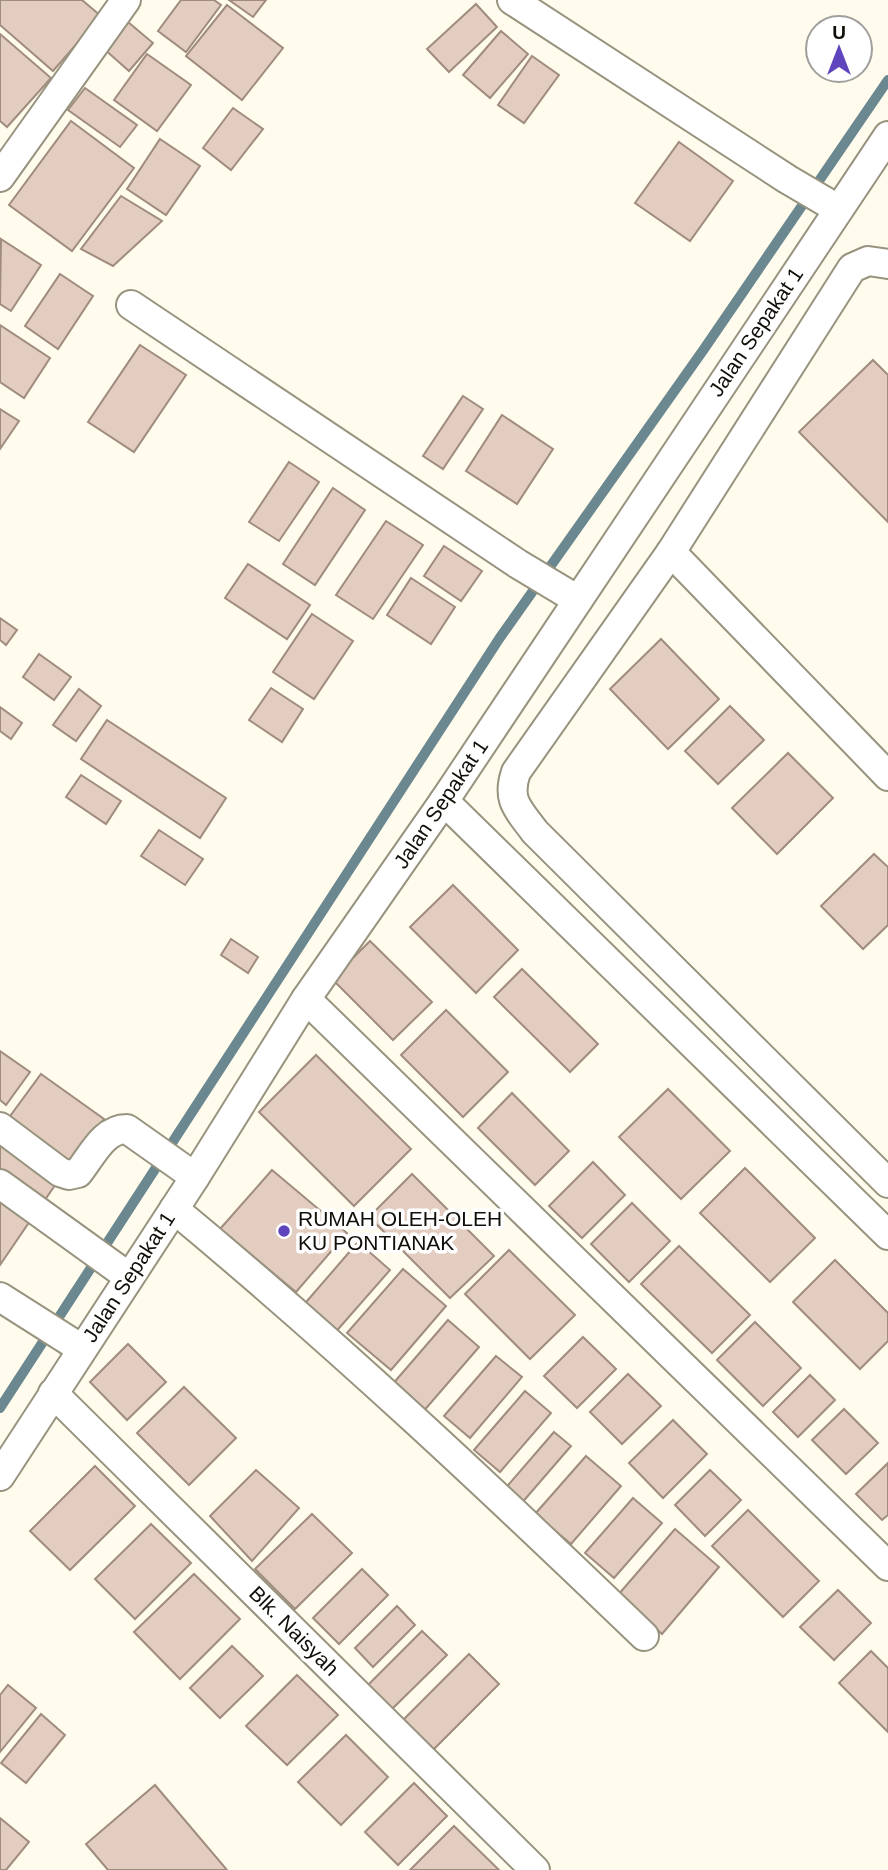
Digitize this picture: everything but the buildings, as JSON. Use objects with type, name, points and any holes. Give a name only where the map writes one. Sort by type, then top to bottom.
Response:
[{"type":"street","points":[[0,177],[125,0]]},
{"type":"street","points":[[512,0],[827,203]]},
{"type":"street","name":"Jalan Sepakat 1","points":[[0,1476],[174,1209],[184,1169],[444,801],[566,593],[827,203],[888,136]]},
{"type":"street","points":[[888,264],[868,261],[852,268],[670,552],[516,772],[511,786],[513,802],[535,832],[888,1183]]},
{"type":"street","points":[[131,305],[518,564],[566,593]]},
{"type":"street","points":[[670,552],[888,776]]},
{"type":"street","points":[[444,801],[888,1236]]},
{"type":"street","points":[[306,999],[888,1566]]},
{"type":"street","points":[[0,1128],[60,1172],[69,1175],[79,1173],[108,1134],[117,1129],[127,1129],[184,1169]]},
{"type":"street","points":[[0,1184],[129,1277]]},
{"type":"street","points":[[174,1209],[229,1254],[455,1455],[644,1636]]},
{"type":"street","points":[[0,1297],[82,1349]]},
{"type":"street","name":"Blk. Naisyah","points":[[53,1393],[535,1870]]},
{"type":"waterway","points":[[0,1408],[499,639],[704,349],[888,80]]},
{"type":"place","name":"RUMAH OLEH-OLEH KU PONTIANAK","points":[[284,1231]]}]
